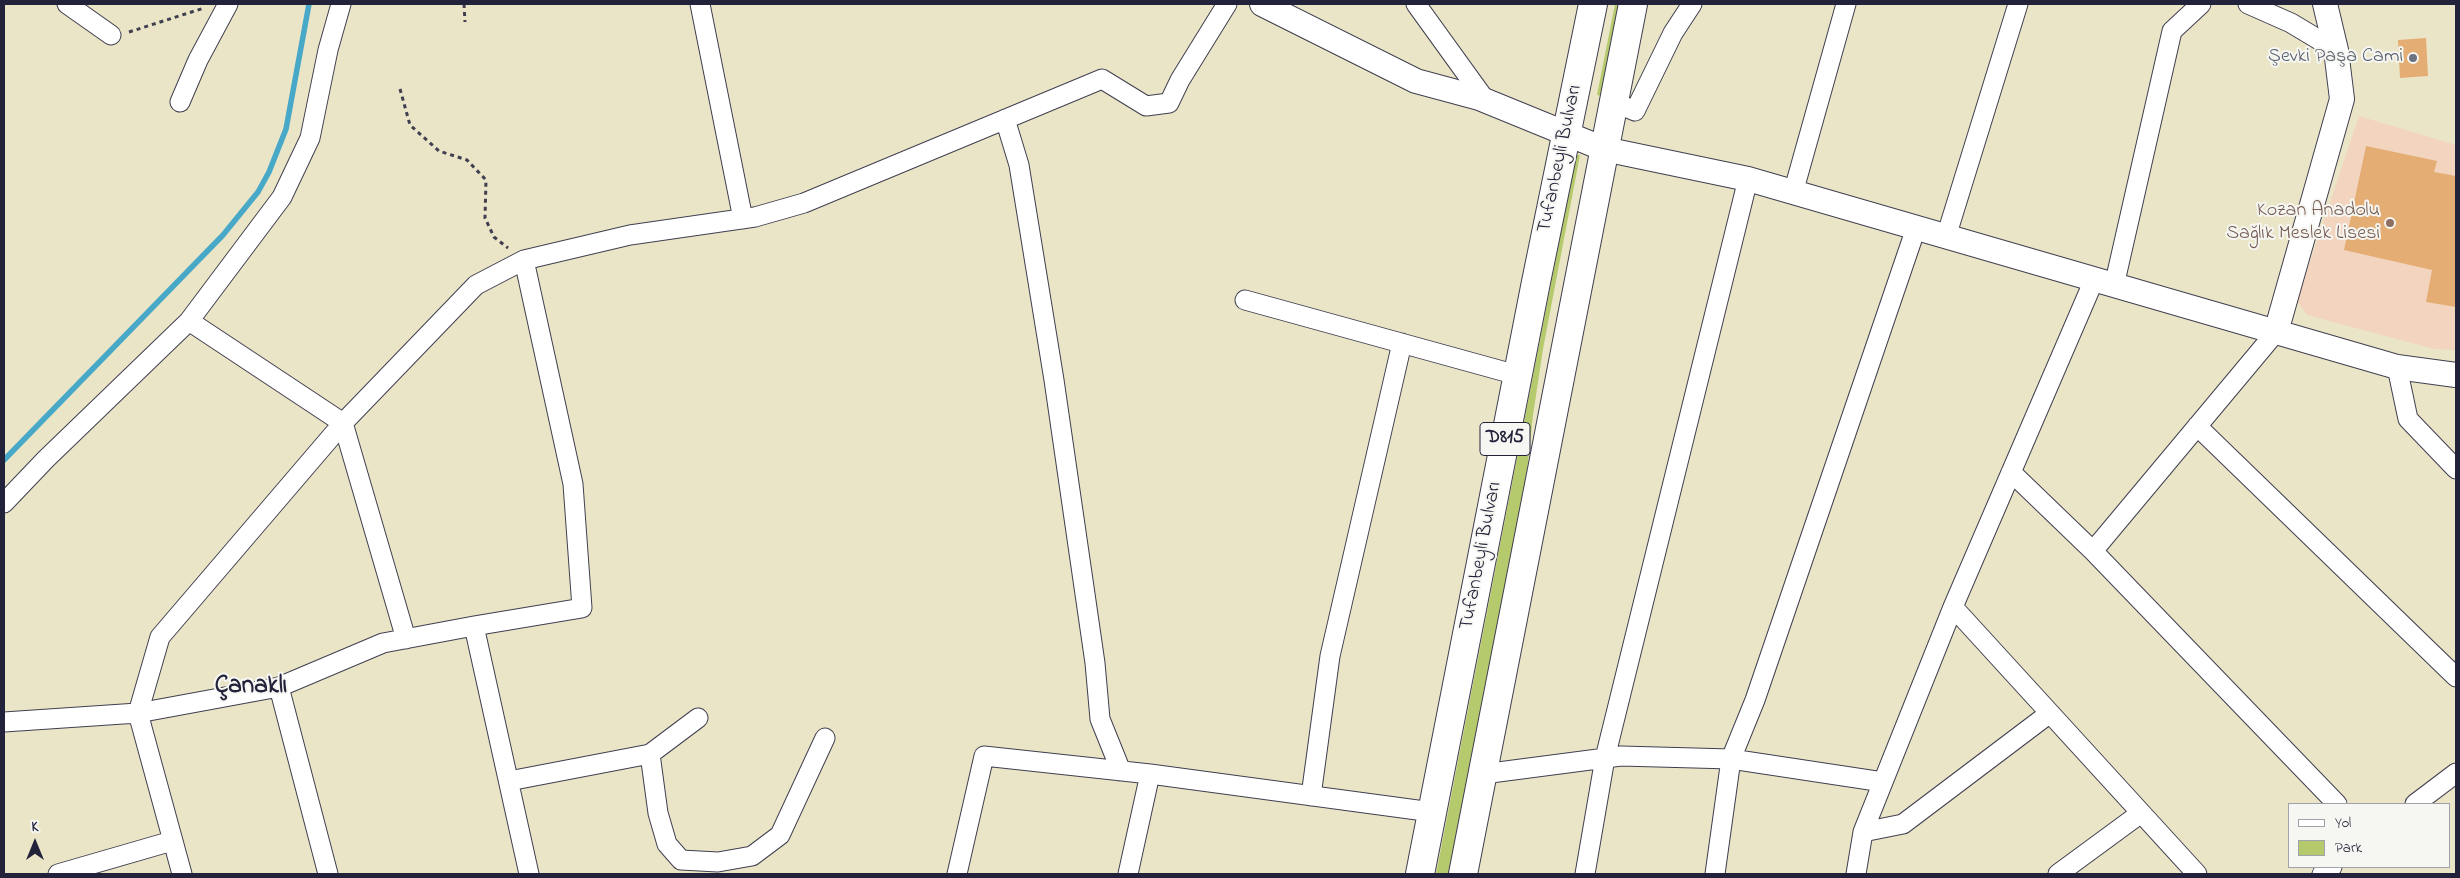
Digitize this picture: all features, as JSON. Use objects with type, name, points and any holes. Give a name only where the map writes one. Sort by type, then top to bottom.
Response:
[{"type":"highway","name":"Tufanbeyli Bulvarı","points":[[1420,874],[1517,374],[1593,4]]},
{"type":"highway","name":"Tufanbeyli Bulvarı","points":[[1463,874],[1633,4]]},
{"type":"street","points":[[67,4],[111,35]]},
{"type":"street","points":[[4,504],[46,460],[189,321],[282,197],[310,138],[328,50],[341,4]]},
{"type":"street","points":[[700,4],[743,219]]},
{"type":"street","points":[[182,874],[138,713],[160,637],[343,423],[476,285],[524,260],[630,235],[743,219],[804,203],[1102,79],[1146,106],[1169,103],[1180,80],[1227,4]]},
{"type":"street","points":[[1262,4],[1416,80],[1486,101],[1604,149],[1748,179],[2397,367],[2456,375]]},
{"type":"street","points":[[1416,4],[1486,101]]},
{"type":"street","points":[[1614,102],[1635,111],[1673,33],[1692,4]]},
{"type":"street","points":[[1793,193],[1846,4]]},
{"type":"street","points":[[1946,237],[2018,4]]},
{"type":"street","points":[[1856,874],[1863,832],[1953,607],[2011,472],[2104,282],[2172,31],[2201,4]]},
{"type":"street","points":[[2248,4],[2291,23],[2336,50]]},
{"type":"street","points":[[2093,551],[2276,332],[2342,99],[2336,50],[2325,4]]},
{"type":"street","points":[[180,102],[219,5]]},
{"type":"street","points":[[1005,119],[1019,165],[1054,380],[1095,664],[1100,719],[1121,771]]},
{"type":"street","points":[[1585,874],[1604,758],[1748,179]]},
{"type":"street","points":[[1715,874],[1731,759],[1755,700],[1916,228]]},
{"type":"street","points":[[4,722],[138,713],[279,687],[383,643],[582,608],[573,484],[524,260]]},
{"type":"street","points":[[1245,300],[1517,374]]},
{"type":"street","points":[[189,321],[343,423],[406,639]]},
{"type":"street","points":[[1311,796],[1330,656],[1402,343]]},
{"type":"street","points":[[2397,367],[2408,419],[2456,469]]},
{"type":"street","points":[[2197,426],[2456,677]]},
{"type":"street","points":[[2011,472],[2093,551],[2336,803]]},
{"type":"street","points":[[1953,607],[2197,874]]},
{"type":"street","points":[[474,626],[529,874]]},
{"type":"street","points":[[279,687],[328,874]]},
{"type":"street","points":[[1863,832],[1903,824],[2050,713]]},
{"type":"street","points":[[509,781],[650,754],[698,718]]},
{"type":"street","points":[[650,754],[658,813],[667,844],[681,860],[718,862],[752,856],[780,835],[825,738]]},
{"type":"street","points":[[957,874],[984,756],[1150,774],[1432,812]]},
{"type":"street","points":[[1483,774],[1620,756],[1731,759],[1883,782]]},
{"type":"street","points":[[2416,803],[2456,773]]},
{"type":"street","points":[[1128,874],[1150,774]]},
{"type":"street","points":[[2058,874],[2142,813]]},
{"type":"street","points":[[58,874],[172,841]]},
{"type":"path","points":[[464,4],[465,22]]},
{"type":"path","points":[[111,35],[119,36],[219,5]]},
{"type":"path","points":[[400,89],[410,125],[439,151],[467,160],[486,180],[486,218],[494,237],[524,260]]},
{"type":"shaded area","name":"Kozan Anadolu Sağlık Meslek Lisesi","points":[[2359,116],[2456,145],[2456,350],[2434,349],[2307,315],[2297,301]]},
{"type":"green space","points":[[1615,4],[1619,4],[1601,96],[1597,95]]},
{"type":"green space","points":[[1576,155],[1580,155],[1543,349],[1527,471],[1457,840],[1450,874],[1436,874]]},
{"type":"building","name":"Şevki Paşa Cami","points":[[2426,38],[2428,76],[2400,78],[2398,40]]},
{"type":"building","points":[[2366,146],[2437,161],[2434,172],[2456,176],[2456,307],[2426,302],[2432,270],[2344,250]]},
{"type":"waterway","points":[[4,460],[223,235],[258,192],[269,172],[286,129],[309,4]]},
{"type":"place","name":"Şevki Paşa Cami","points":[[2413,58]]},
{"type":"place","name":"Kozan Anadolu Sağlık Meslek Lisesi","points":[[2390,223]]},
{"type":"district","name":"Çanaklı","points":[[251,688]]}]
